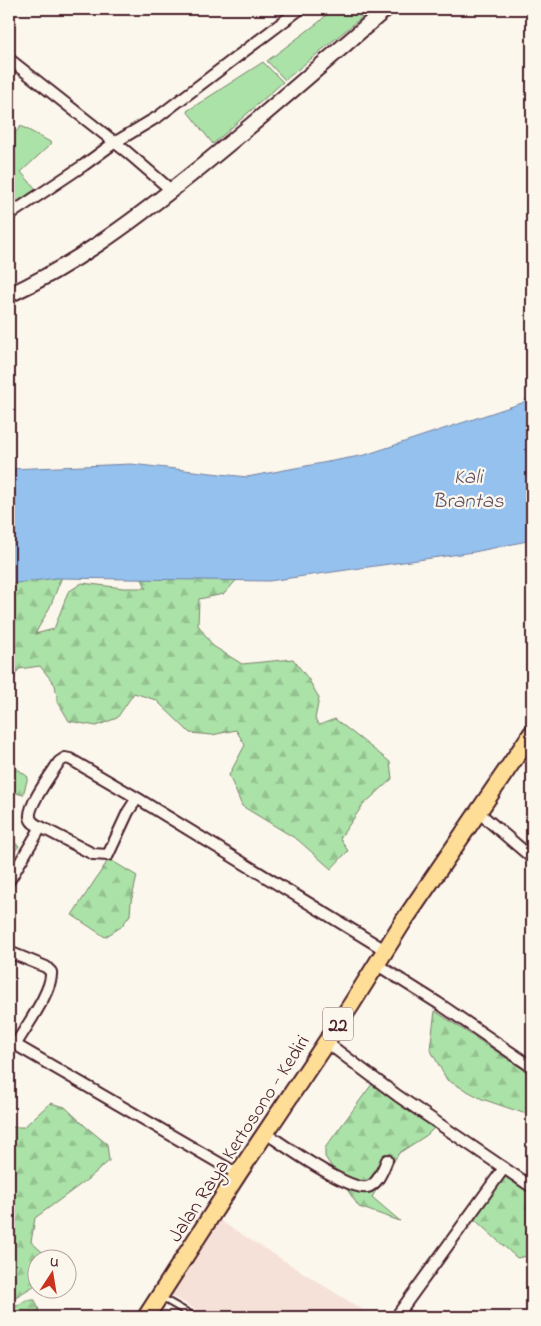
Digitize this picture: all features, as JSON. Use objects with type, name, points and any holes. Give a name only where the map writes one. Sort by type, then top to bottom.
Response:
[{"type":"highway","name":"Jalan Raya Kertosono - Kediri","points":[[146,1317],[381,957],[532,733]]},
{"type":"main road","points":[[9,295],[62,268],[98,245],[171,190],[236,138],[386,9]]},
{"type":"street","points":[[9,215],[84,166],[120,147],[300,9]]},
{"type":"street","points":[[9,59],[171,190]]},
{"type":"street","points":[[137,798],[128,812],[108,855],[93,854],[32,823],[29,816],[31,806],[59,762],[65,758],[70,760],[137,798],[381,957],[438,1003],[532,1067]]},
{"type":"street","points":[[477,812],[532,858]]},
{"type":"street","points":[[9,881],[41,827]]},
{"type":"street","points":[[9,952],[46,967],[51,972],[52,978],[46,992],[12,1043],[238,1174]]},
{"type":"street","points":[[326,1042],[398,1096],[532,1187]]},
{"type":"street","points":[[266,1134],[334,1176],[360,1187],[366,1188],[373,1185],[387,1160]]},
{"type":"street","points":[[396,1317],[504,1168]]},
{"type":"lane","points":[[160,1296],[195,1317]]},
{"type":"shaded area","points":[[219,1220],[374,1317],[208,1317],[169,1294]]},
{"type":"green space","points":[[332,9],[372,9],[285,80],[267,61],[319,22]]},
{"type":"green space","points":[[263,62],[283,82],[213,144],[187,111]]},
{"type":"green space","points":[[21,126],[52,143],[21,172],[36,189],[9,207],[9,140]]},
{"type":"green space","points":[[135,563],[241,575],[224,594],[199,599],[198,625],[213,646],[242,664],[293,659],[309,680],[319,698],[315,719],[319,725],[335,719],[390,762],[392,779],[363,805],[340,838],[348,851],[331,869],[298,840],[242,806],[229,775],[245,745],[236,730],[212,735],[190,733],[156,700],[134,693],[117,718],[96,726],[69,721],[58,702],[55,685],[40,666],[19,669],[9,684],[9,619],[15,597],[9,594],[9,569],[67,564],[50,607],[35,634],[54,629],[68,592],[82,583],[123,588],[146,588]]},
{"type":"green space","points":[[9,762],[28,777],[23,795],[9,791]]},
{"type":"green space","points":[[9,839],[19,846],[10,857],[9,857]]},
{"type":"green space","points":[[109,859],[137,876],[130,915],[121,927],[105,937],[72,915]]},
{"type":"green space","points":[[435,1011],[532,1075],[532,1116],[482,1099],[447,1080],[430,1049]]},
{"type":"green space","points":[[372,1084],[434,1128],[427,1135],[399,1153],[372,1197],[400,1221],[359,1207],[325,1157],[325,1148]]},
{"type":"green space","points":[[50,1103],[65,1107],[107,1144],[109,1161],[35,1218],[31,1242],[38,1248],[28,1248],[28,1289],[9,1301],[9,1127],[24,1127]]},
{"type":"green space","points":[[505,1177],[532,1195],[532,1255],[517,1258],[474,1219]]},
{"type":"green space","points":[[26,1300],[35,1300],[39,1310],[36,1317],[9,1317],[9,1311]]},
{"type":"water","name":"Kali Brantas","points":[[532,395],[532,540],[474,552],[269,581],[57,578],[9,584],[9,469],[131,464],[247,477],[365,455],[522,403]]}]
